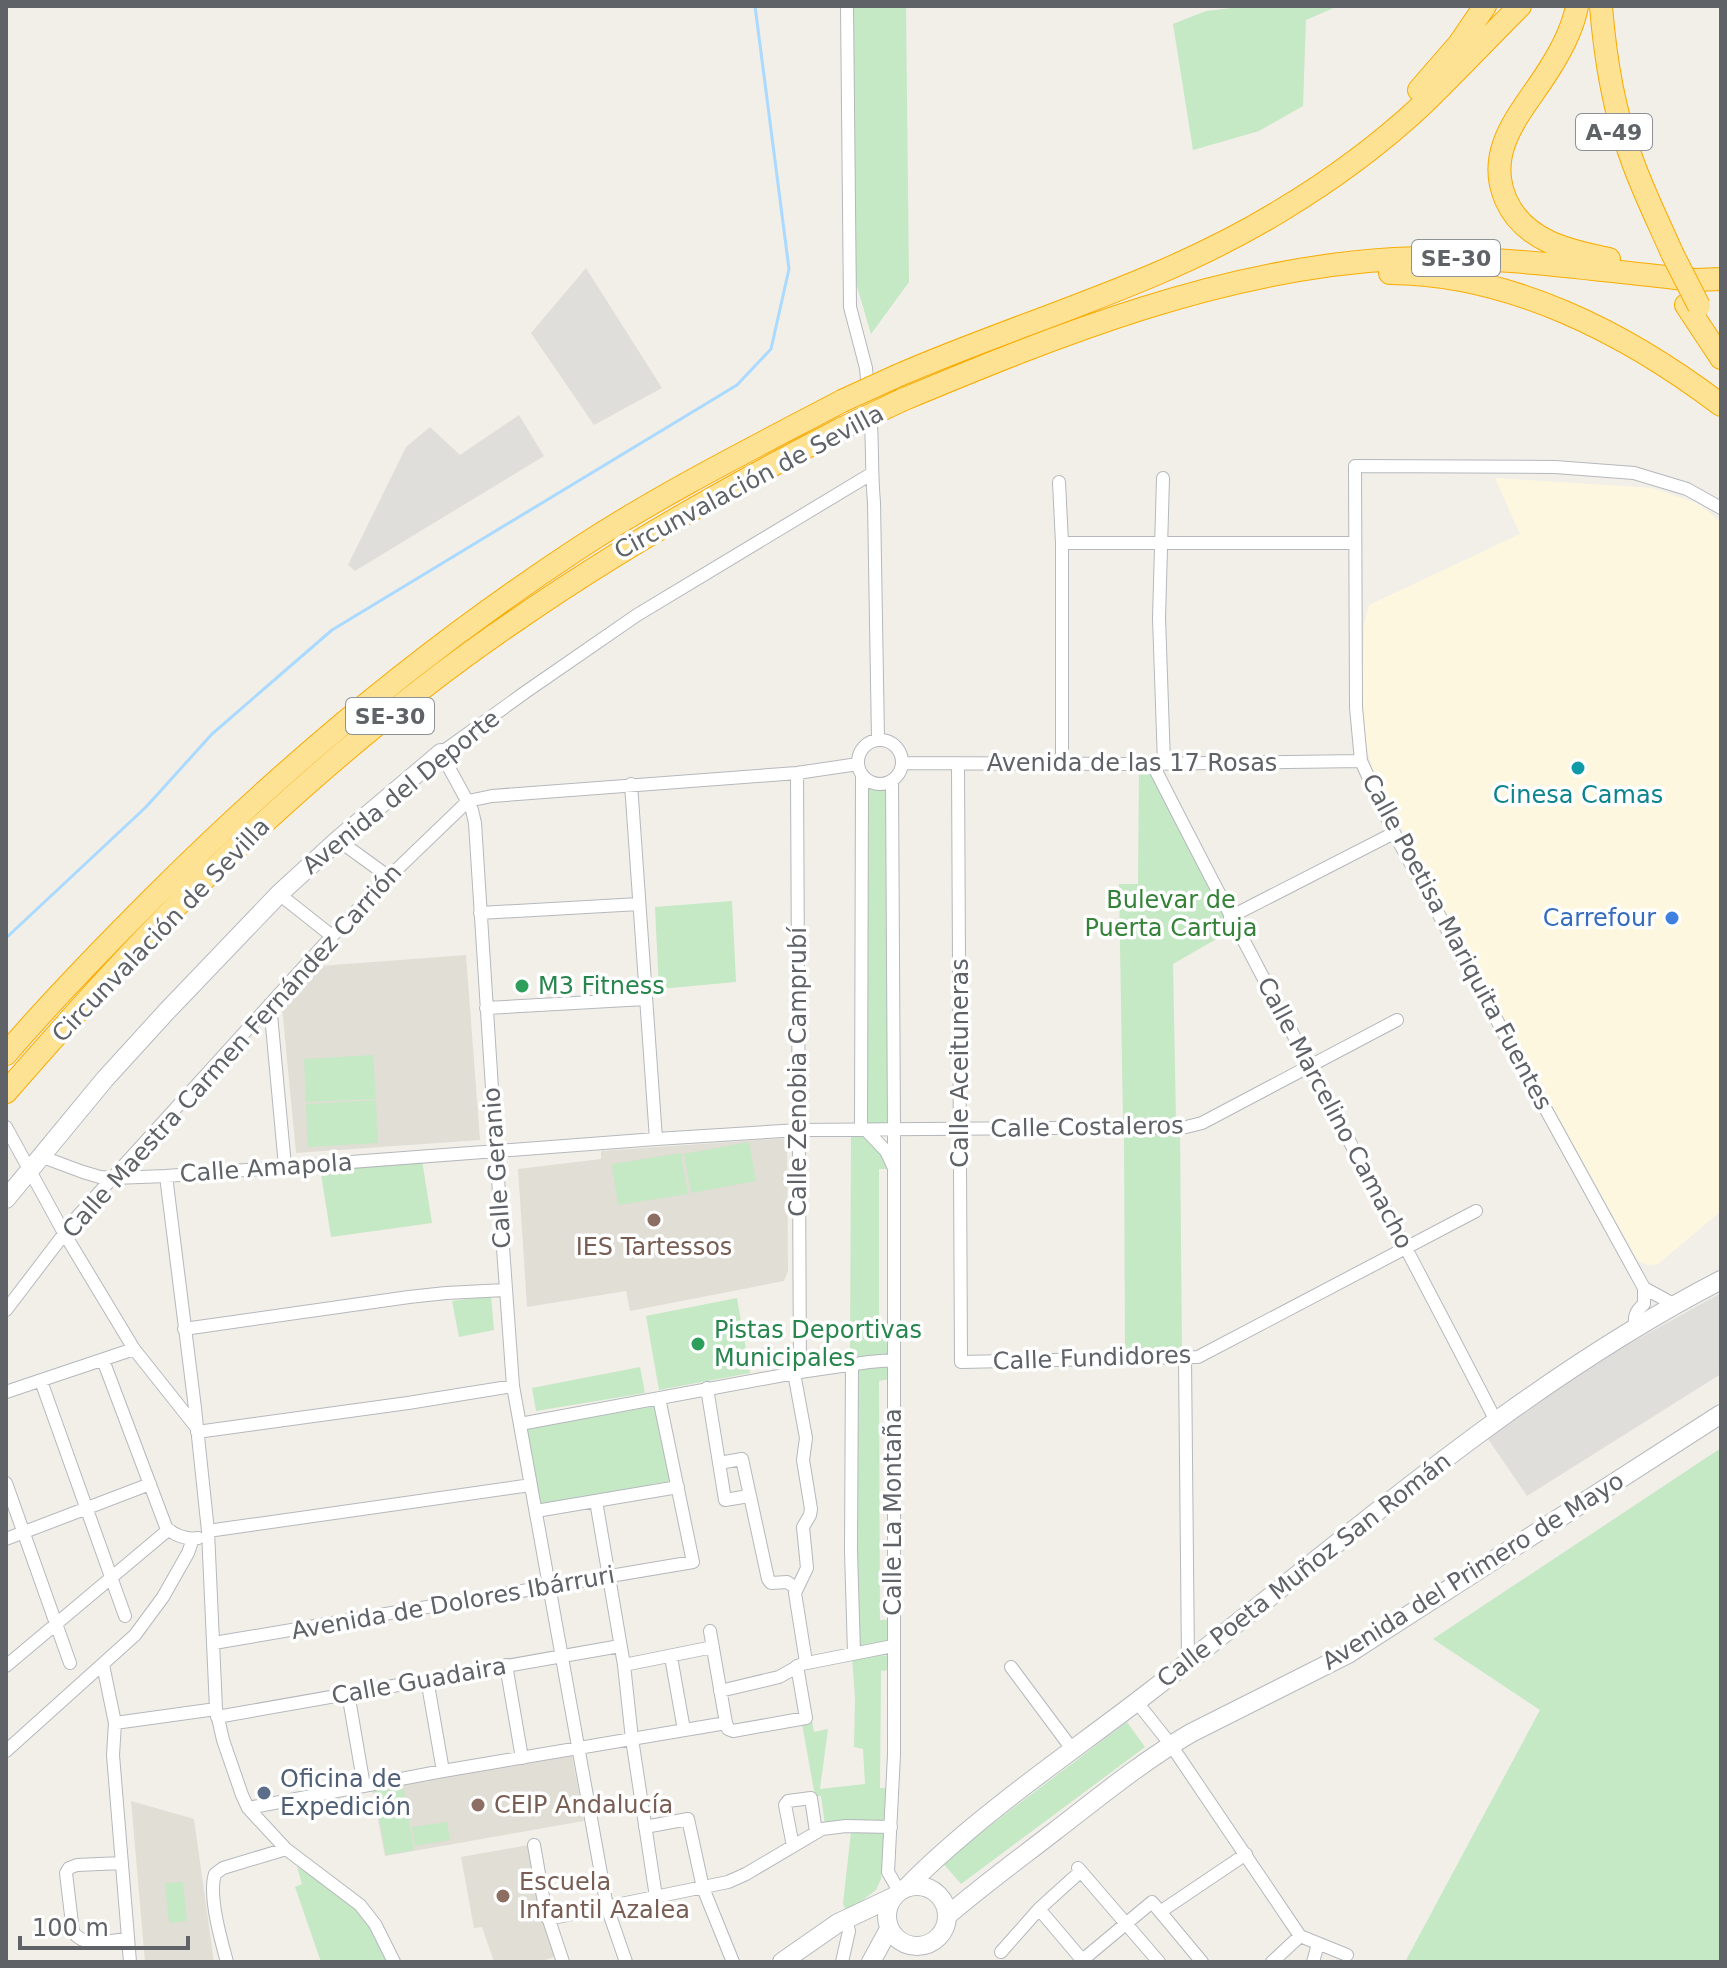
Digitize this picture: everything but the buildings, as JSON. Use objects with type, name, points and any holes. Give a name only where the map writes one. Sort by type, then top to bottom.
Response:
[{"type":"highway","points":[[1227,240],[1381,127],[1414,96],[1459,44],[1485,6]]},
{"type":"highway","name":"Circunvalación de Sevilla","points":[[6,1054],[115,936],[204,847],[362,707],[494,606],[581,547],[702,475],[842,401],[899,375],[1125,288],[1277,213],[1316,189],[1388,135],[1520,6]]},
{"type":"highway","points":[[1125,288],[1203,263],[1270,228],[1335,187],[1432,109],[1533,6]]},
{"type":"highway","points":[[1577,6],[1559,54],[1505,141],[1500,183],[1508,205],[1533,233],[1576,252],[1721,278]]},
{"type":"highway","name":"A-49","points":[[1593,6],[1598,56],[1615,138],[1628,179],[1721,358]]},
{"type":"highway","points":[[1601,6],[1604,46],[1630,154],[1665,252]]},
{"type":"highway","name":"Circunvalación de Sevilla","points":[[6,1092],[92,995],[207,876],[380,723],[513,622],[601,563],[710,498],[843,428],[902,400],[1054,338],[1194,293],[1260,276],[1335,264],[1469,258],[1695,280],[1721,278]]},
{"type":"highway","points":[[1583,268],[1721,293]]},
{"type":"highway","points":[[1194,293],[1378,273],[1436,276],[1484,284],[1591,323],[1683,378],[1721,405]]},
{"type":"highway","points":[[1693,306],[1721,342]]},
{"type":"main road","name":"Avenida del Deporte","points":[[6,1199],[157,1022],[279,894],[441,753]]},
{"type":"main road","name":"Calle Poeta Muñoz San Román","points":[[899,1892],[998,1806],[1496,1421],[1601,1347],[1721,1280]]},
{"type":"main road","name":"Avenida del Primero de Mayo","points":[[947,1916],[1171,1745],[1348,1654],[1721,1414]]},
{"type":"main road","points":[[782,1962],[851,1916],[916,1886],[934,1891],[941,1898],[947,1916],[944,1930],[923,1962]]},
{"type":"main road","points":[[899,1892],[887,1912],[888,1924],[895,1937],[914,1946],[934,1941]]},
{"type":"main road","points":[[851,1916],[888,1924]]},
{"type":"main road","points":[[871,1962],[888,1924]]},
{"type":"street","points":[[847,6],[850,307],[866,368],[872,437],[878,739]]},
{"type":"street","name":"Calle Poetisa Mariquita Fuentes","points":[[1644,1288],[1394,833],[1361,761],[1356,707],[1355,466],[1555,467],[1634,473],[1687,489],[1721,508]]},
{"type":"street","name":"Avenida del Deporte","points":[[441,753],[637,615],[871,474]]},
{"type":"street","name":"Calle Marcelino Camacho","points":[[1163,478],[1158,763],[1230,917],[1496,1421]]},
{"type":"street","points":[[1059,482],[1062,763]]},
{"type":"street","points":[[1062,543],[1355,543]]},
{"type":"street","points":[[860,770],[871,783],[892,781],[903,763],[902,755],[893,743],[878,739],[861,751],[860,770],[864,1130],[886,1151],[894,1169]]},
{"type":"street","name":"Calle Geranio","points":[[441,753],[468,801],[475,823],[513,1386],[607,1907],[626,1962]]},
{"type":"street","name":"Avenida de las 17 Rosas","points":[[903,763],[1361,761]]},
{"type":"street","name":"Calle Aceituneras","points":[[958,764],[961,1362]]},
{"type":"street","points":[[468,801],[492,796],[631,784],[860,770]]},
{"type":"street","name":"Calle Zenobia Camprubí","points":[[726,1723],[728,1729],[736,1731],[806,1718],[795,1597],[796,1588],[807,1568],[802,1532],[811,1509],[803,1460],[806,1438],[797,1372],[797,773]]},
{"type":"street","name":"Calle La Montaña","points":[[892,781],[894,1755],[888,1872],[899,1892]]},
{"type":"street","points":[[631,784],[656,1139]]},
{"type":"street","name":"Calle Maestra Carmen Fernández Carrión","points":[[6,1310],[64,1233],[270,1004],[389,877],[468,801]]},
{"type":"street","points":[[1230,917],[1394,833]]},
{"type":"street","points":[[338,840],[389,877]]},
{"type":"street","points":[[279,894],[332,936]]},
{"type":"street","points":[[480,913],[639,904]]},
{"type":"street","points":[[486,1008],[645,999]]},
{"type":"street","points":[[270,1004],[285,1166]]},
{"type":"street","name":"Calle Costaleros","points":[[656,1139],[798,1130],[1186,1127],[1202,1123],[1397,1020]]},
{"type":"street","points":[[6,1127],[34,1164],[64,1233],[134,1349],[197,1430]]},
{"type":"street","name":"Calle Amapola","points":[[34,1164],[114,1178],[166,1176],[656,1139]]},
{"type":"street","points":[[166,1176],[208,1534],[216,1713],[232,1769],[248,1808],[286,1849],[360,1905],[375,1924],[394,1962]]},
{"type":"street","name":"Calle Fundidores","points":[[961,1362],[1198,1357],[1476,1211]]},
{"type":"street","points":[[1635,1328],[1634,1316],[1644,1304],[1644,1288],[1675,1305]]},
{"type":"street","points":[[184,1329],[409,1297],[505,1290]]},
{"type":"street","points":[[6,1392],[134,1349]]},
{"type":"street","points":[[1185,1358],[1188,1661]]},
{"type":"street","points":[[103,1360],[168,1530],[186,1538],[531,1485]]},
{"type":"street","points":[[520,1424],[797,1372],[893,1360]]},
{"type":"street","name":"Calle La Montaña","points":[[852,1364],[854,1653]]},
{"type":"street","points":[[41,1381],[125,1616]]},
{"type":"street","points":[[197,1430],[513,1386]]},
{"type":"street","points":[[707,1388],[725,1500],[749,1496]]},
{"type":"street","points":[[175,1401],[184,1403],[191,1400],[193,1395]]},
{"type":"street","points":[[536,1511],[678,1487],[659,1398]]},
{"type":"street","points":[[719,1463],[742,1459],[768,1579],[771,1583],[787,1582],[796,1588]]},
{"type":"street","points":[[6,1483],[70,1663]]},
{"type":"street","points":[[6,1539],[150,1484]]},
{"type":"street","name":"Avenida de Dolores Ibárruri","points":[[214,1643],[693,1562],[678,1487]]},
{"type":"street","points":[[596,1501],[624,1665],[656,1897]]},
{"type":"street","points":[[6,1666],[168,1530]]},
{"type":"street","points":[[6,1751],[135,1635],[153,1613],[193,1539]]},
{"type":"street","points":[[248,1808],[726,1723],[710,1631]]},
{"type":"street","name":"Calle Guadaira","points":[[115,1723],[216,1713],[348,1693],[620,1646]]},
{"type":"street","points":[[720,1691],[779,1677],[802,1664],[893,1646]]},
{"type":"street","points":[[624,1665],[713,1647]]},
{"type":"street","points":[[671,1657],[684,1730]]},
{"type":"street","points":[[103,1665],[115,1723],[113,1755],[130,1962]]},
{"type":"street","points":[[506,1665],[522,1758]]},
{"type":"street","points":[[1011,1667],[1072,1749]]},
{"type":"street","points":[[427,1679],[443,1771]]},
{"type":"street","points":[[348,1693],[364,1786]]},
{"type":"street","points":[[1136,1701],[1171,1745],[1300,1936],[1347,1955]]},
{"type":"street","points":[[793,1846],[785,1805],[788,1801],[811,1798],[816,1832]]},
{"type":"street","points":[[645,1827],[688,1819],[703,1888],[733,1962]]},
{"type":"street","points":[[548,1919],[728,1882],[830,1827],[891,1827]]},
{"type":"street","points":[[534,1845],[548,1919],[563,1962]]},
{"type":"street","points":[[227,1962],[219,1934],[213,1882],[215,1874],[223,1868],[286,1849]]},
{"type":"street","points":[[1039,1909],[1082,1961],[1126,1923],[1246,1854]]},
{"type":"street","points":[[122,1863],[77,1865],[66,1873],[73,1932],[79,1940],[128,1939]]},
{"type":"street","points":[[1001,1952],[1039,1909],[1080,1870],[1126,1923],[1151,1959]]},
{"type":"street","points":[[1156,1907],[1202,1962]]},
{"type":"street","points":[[842,1962],[851,1916]]},
{"type":"street","points":[[1272,1962],[1300,1936]]},
{"type":"street","points":[[1313,1962],[1318,1944]]},
{"type":"shaded area","points":[[586,268],[662,388],[594,425],[531,333]]},
{"type":"shaded area","points":[[519,415],[544,456],[355,571],[348,565],[406,447],[430,427],[460,455]]},
{"type":"shaded area","points":[[1495,478],[1652,488],[1697,503],[1721,522],[1721,1211],[1658,1264],[1648,1265],[1638,1261],[1454,928],[1375,777],[1365,743],[1362,707],[1364,625],[1369,605],[1520,534]]},
{"type":"shaded area","points":[[466,955],[480,1140],[296,1153],[282,1007],[320,966]]},
{"type":"shaded area","name":"IES Tartessos","points":[[787,1138],[788,1271],[784,1281],[630,1311],[626,1291],[527,1307],[518,1169],[601,1159],[601,1151]]},
{"type":"shaded area","points":[[1721,1293],[1721,1374],[1527,1496],[1488,1439],[1587,1367]]},
{"type":"shaded area","name":"CEIP Andalucía","points":[[572,1755],[584,1821],[385,1856],[372,1789]]},
{"type":"shaded area","points":[[131,1801],[194,1819],[214,1962],[145,1962]]},
{"type":"shaded area","name":"Escuela Infantil Azalea","points":[[529,1845],[557,1956],[539,1962],[494,1962],[482,1927],[474,1928],[461,1857]]},
{"type":"green space","points":[[853,6],[906,6],[909,282],[871,334],[856,283]]},
{"type":"green space","points":[[1249,6],[1338,6],[1306,20],[1303,106],[1259,131],[1193,150],[1173,24],[1206,11]]},
{"type":"green space","name":"Bulevar de Puerta Cartuja","points":[[1139,769],[1148,772],[1154,780],[1232,930],[1173,964],[1176,1122],[1123,1122],[1119,884],[1138,884]]},
{"type":"green space","points":[[863,785],[875,790],[890,788],[893,1127],[864,1126]]},
{"type":"green space","points":[[732,901],[736,982],[659,989],[655,907]]},
{"type":"green space","points":[[373,1055],[376,1099],[306,1102],[304,1059]]},
{"type":"green space","points":[[376,1100],[378,1143],[308,1147],[306,1104]]},
{"type":"green space","points":[[1124,1132],[1180,1132],[1182,1352],[1125,1353]]},
{"type":"green space","points":[[851,1134],[862,1134],[880,1149],[888,1169],[879,1169],[879,1336],[887,1337],[887,1358],[850,1361]]},
{"type":"green space","points":[[749,1142],[756,1181],[691,1193],[684,1154]]},
{"type":"green space","points":[[681,1153],[688,1194],[618,1205],[612,1164]]},
{"type":"green space","points":[[422,1160],[432,1223],[331,1237],[320,1168]]},
{"type":"green space","points":[[491,1296],[494,1330],[459,1337],[452,1301]]},
{"type":"green space","name":"Pistas Deportivas Municipales","points":[[737,1298],[750,1373],[659,1390],[646,1316]]},
{"type":"green space","points":[[886,1365],[889,1379],[879,1381],[880,1620],[889,1620],[889,1642],[856,1651],[854,1366]]},
{"type":"green space","points":[[640,1367],[645,1393],[536,1411],[532,1388]]},
{"type":"green space","points":[[656,1406],[670,1481],[541,1505],[527,1429]]},
{"type":"green space","points":[[1721,1448],[1721,1962],[1405,1962],[1540,1710],[1433,1639]]},
{"type":"green space","points":[[887,1656],[889,1660],[889,1670],[881,1671],[880,1788],[889,1788],[885,1820],[825,1825],[821,1796],[815,1796],[802,1724],[812,1721],[814,1732],[828,1729],[820,1789],[865,1784],[863,1749],[854,1747],[852,1657]]},
{"type":"green space","points":[[1127,1722],[1145,1747],[961,1884],[942,1862]]},
{"type":"green space","points":[[403,1785],[414,1850],[386,1855],[374,1790]]},
{"type":"green space","points":[[447,1822],[450,1840],[415,1846],[412,1827]]},
{"type":"green space","points":[[885,1831],[881,1879],[876,1890],[847,1912],[843,1904],[851,1832]]},
{"type":"green space","points":[[297,1867],[329,1885],[357,1908],[372,1927],[389,1962],[321,1962],[295,1887],[302,1884]]},
{"type":"green space","points":[[183,1882],[187,1921],[169,1923],[165,1883]]},
{"type":"waterway","points":[[6,938],[146,807],[212,734],[332,630],[737,385],[771,349],[789,269],[755,6]]},
{"type":"place","name":"Cinesa Camas","points":[[1578,768]]},
{"type":"place","name":"Carrefour","points":[[1672,918]]},
{"type":"place","name":"M3 Fitness","points":[[522,986]]},
{"type":"place","name":"IES Tartessos","points":[[654,1220]]},
{"type":"place","name":"Pistas Deportivas Municipales","points":[[698,1344]]},
{"type":"place","name":"Oficina de Expedición","points":[[264,1793]]},
{"type":"place","name":"CEIP Andalucía","points":[[478,1805]]},
{"type":"place","name":"Escuela Infantil Azalea","points":[[503,1896]]}]
